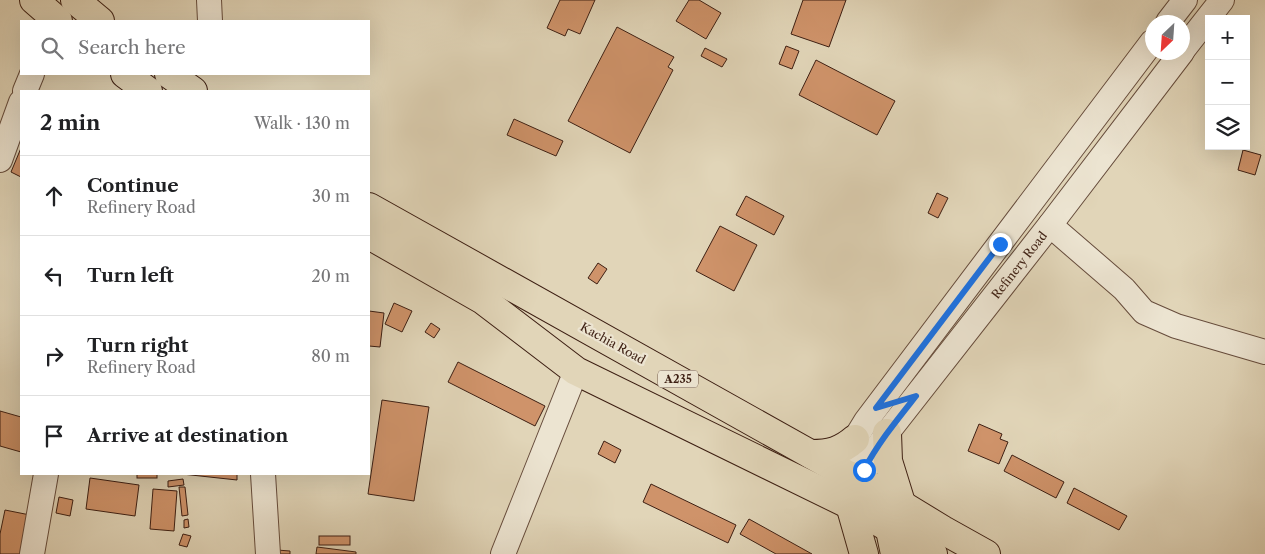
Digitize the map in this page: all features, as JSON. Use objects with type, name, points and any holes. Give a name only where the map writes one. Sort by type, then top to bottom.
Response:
[{"type":"main road","points":[[75,0],[99,20]]},
{"type":"main road","name":"Kachia Road","points":[[370,208],[901,504],[936,546]]},
{"type":"main road","name":"Kachia Road","points":[[370,236],[483,300],[576,371],[850,505],[892,542],[936,546],[986,554]]},
{"type":"main road","points":[[887,433],[888,461],[901,504]]},
{"type":"main road","points":[[812,454],[836,452],[855,439]]},
{"type":"main road","points":[[854,477],[850,505],[864,554]]},
{"type":"main road","points":[[854,477],[892,542]]},
{"type":"street","points":[[209,0],[210,20]]},
{"type":"street","points":[[1173,15],[1184,0]]},
{"type":"street","name":"Refinery Road","points":[[1190,42],[1222,0]]},
{"type":"street","points":[[854,477],[848,457],[855,439],[876,408],[1145,51]]},
{"type":"street","name":"Refinery Road","points":[[854,477],[1176,60]]},
{"type":"street","points":[[25,90],[32,75]]},
{"type":"street","points":[[0,160],[20,105]]},
{"type":"street","points":[[1050,225],[1124,289],[1144,312],[1176,326],[1265,352]]},
{"type":"street","points":[[503,554],[576,371]]},
{"type":"street","points":[[876,408],[916,396]]},
{"type":"street","points":[[32,554],[46,475]]},
{"type":"street","points":[[263,475],[268,554]]},
{"type":"building","points":[[560,0],[595,0],[580,34],[568,29],[565,36],[547,28]]},
{"type":"building","points":[[689,0],[699,0],[721,13],[706,39],[676,21]]},
{"type":"building","points":[[803,0],[846,0],[829,47],[791,34]]},
{"type":"building","points":[[617,27],[674,57],[668,67],[673,70],[630,153],[568,121]]},
{"type":"building","points":[[786,46],[799,51],[792,69],[779,64]]},
{"type":"building","points":[[705,48],[727,59],[722,67],[701,56]]},
{"type":"building","points":[[816,60],[895,101],[877,135],[799,95]]},
{"type":"building","points":[[514,119],[563,141],[556,156],[507,135]]},
{"type":"building","points":[[20,150],[20,176],[11,172]]},
{"type":"building","points":[[1243,150],[1261,155],[1255,175],[1238,170]]},
{"type":"building","points":[[937,193],[948,198],[938,218],[928,213]]},
{"type":"building","points":[[746,196],[784,216],[774,235],[736,215]]},
{"type":"building","points":[[720,226],[757,245],[734,291],[696,271]]},
{"type":"building","points":[[598,263],[607,269],[597,284],[588,278]]},
{"type":"building","points":[[394,303],[412,311],[402,332],[385,324]]},
{"type":"building","points":[[370,311],[384,313],[380,347],[370,346]]},
{"type":"building","points":[[431,323],[440,329],[434,338],[425,332]]},
{"type":"building","points":[[458,362],[545,406],[535,426],[448,382]]},
{"type":"building","points":[[382,400],[429,407],[414,501],[368,494]]},
{"type":"building","points":[[0,411],[20,417],[20,452],[0,446]]},
{"type":"building","points":[[979,424],[1002,434],[1000,439],[1008,442],[999,464],[968,451]]},
{"type":"building","points":[[604,441],[621,450],[615,463],[598,454]]},
{"type":"building","points":[[1012,455],[1064,482],[1056,498],[1004,471]]},
{"type":"building","points":[[137,475],[157,475],[157,478],[137,478]]},
{"type":"building","points":[[191,475],[237,475],[237,480]]},
{"type":"building","points":[[90,478],[139,485],[135,516],[86,509]]},
{"type":"building","points":[[183,479],[184,485],[168,487],[168,481]]},
{"type":"building","points":[[651,484],[736,525],[728,543],[643,502]]},
{"type":"building","points":[[179,487],[185,487],[188,515],[182,516]]},
{"type":"building","points":[[1074,488],[1127,516],[1119,530],[1067,503]]},
{"type":"building","points":[[153,489],[177,491],[174,531],[150,529]]},
{"type":"building","points":[[59,497],[73,500],[70,516],[56,513]]},
{"type":"building","points":[[5,510],[35,516],[27,554],[0,554],[0,534]]},
{"type":"building","points":[[188,519],[189,527],[184,528],[184,520]]},
{"type":"building","points":[[749,519],[812,554],[776,554],[740,534]]},
{"type":"building","points":[[183,534],[191,536],[187,547],[179,545]]},
{"type":"building","points":[[319,536],[350,536],[350,545],[319,545]]},
{"type":"building","points":[[317,547],[356,552],[356,554],[316,554]]},
{"type":"building","points":[[277,550],[290,551],[290,554],[276,554]]},
{"type":"route","points":[[864,470],[887,433],[916,396],[876,408],[1000,244]]}]
